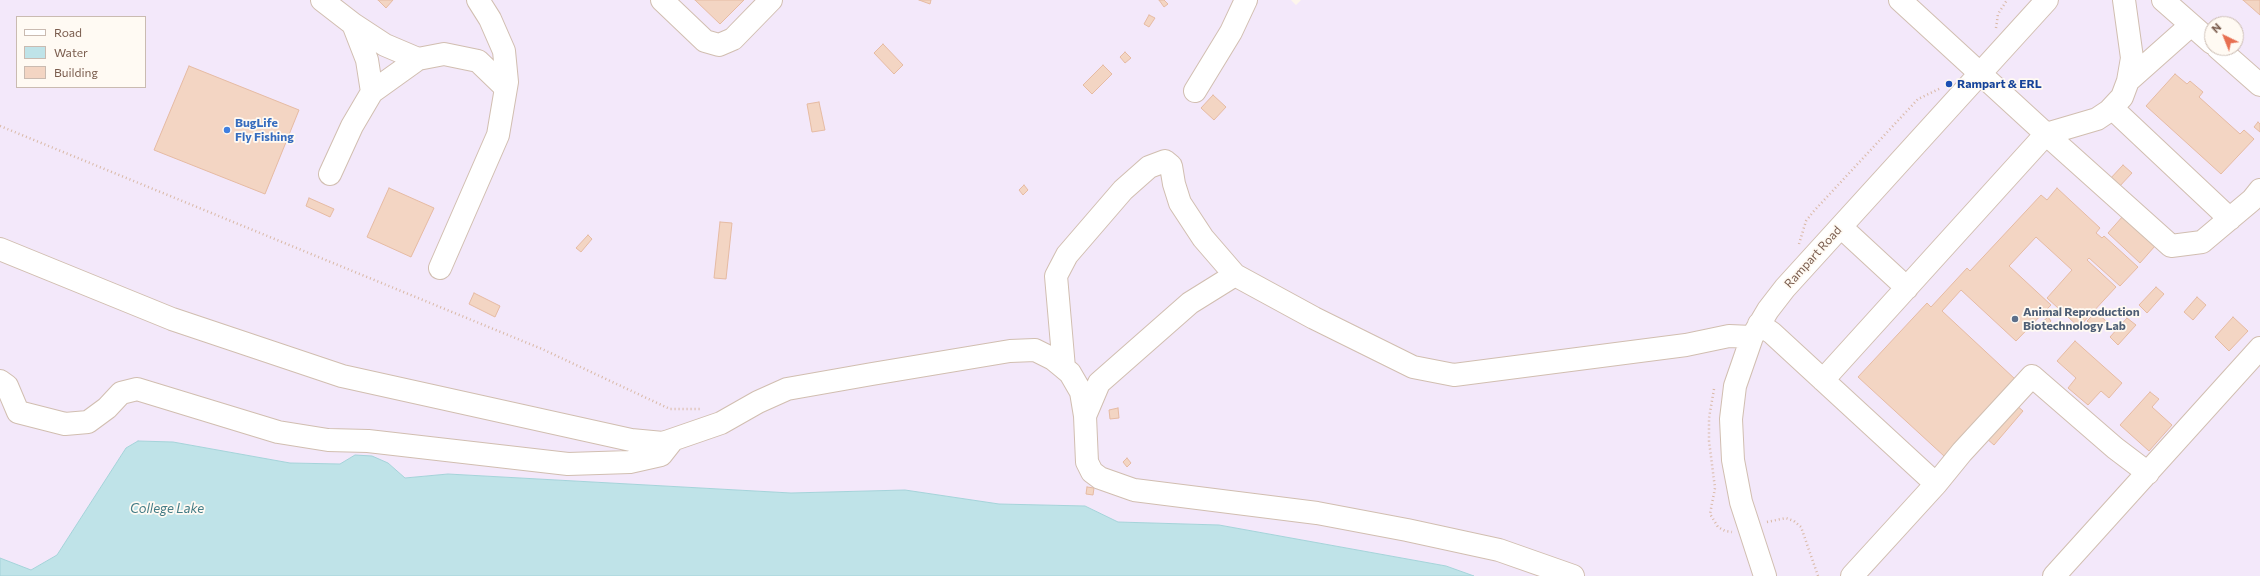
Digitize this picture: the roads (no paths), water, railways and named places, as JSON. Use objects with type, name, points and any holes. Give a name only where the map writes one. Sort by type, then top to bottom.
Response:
[{"type":"street","points":[[322,0],[352,24],[385,45],[418,59]]},
{"type":"street","points":[[440,268],[498,135],[506,88],[504,51],[490,19],[478,0]]},
{"type":"street","points":[[662,0],[705,41],[719,45],[733,39],[771,0]]},
{"type":"street","points":[[1195,91],[1231,32],[1246,0]]},
{"type":"street","points":[[1900,0],[2171,246],[2202,242],[2252,200],[2260,190]]},
{"type":"street","name":"Rampart Road","points":[[1765,576],[1741,502],[1734,460],[1731,419],[1735,386],[1756,331],[1785,288],[2048,0]]},
{"type":"street","points":[[1823,380],[2046,134],[2097,119],[2112,108],[2122,97],[2128,81],[2132,58],[2124,0]]},
{"type":"street","points":[[2163,0],[2204,36]]},
{"type":"street","points":[[352,24],[367,60],[372,92]]},
{"type":"street","points":[[2128,81],[2191,25]]},
{"type":"street","points":[[330,174],[352,126],[372,92],[418,59],[444,54],[478,61],[506,88]]},
{"type":"street","points":[[2227,56],[2260,85]]},
{"type":"street","points":[[2112,108],[2230,219]]},
{"type":"street","points":[[1064,368],[1056,276],[1067,255],[1123,190],[1149,168],[1165,161],[1171,166],[1174,184],[1180,203],[1203,238],[1235,275],[1314,318],[1413,367],[1454,375],[1686,345],[1756,331],[1772,333],[1936,484]]},
{"type":"street","points":[[1841,227],[1907,288]]},
{"type":"street","points":[[0,249],[172,318],[342,376],[631,440],[663,443],[721,423],[758,402],[787,389],[1010,351],[1035,350],[1053,359],[1070,373],[1081,392],[1086,416],[1087,462],[1092,472],[1100,478],[1134,490],[1317,512],[1499,550],[1573,576]]},
{"type":"street","points":[[1086,416],[1099,383],[1104,378],[1190,302],[1235,275]]},
{"type":"street","points":[[2054,576],[2260,348]]},
{"type":"street","points":[[1852,576],[2032,376],[2115,448],[2148,473]]},
{"type":"street","points":[[0,381],[7,386],[18,412],[65,424],[88,422],[107,408],[121,394],[137,389],[278,432],[328,440],[368,441],[568,464],[630,462],[661,454],[673,439]]},
{"type":"water","name":"College Lake","points":[[138,441],[173,442],[290,463],[340,464],[355,455],[372,456],[388,463],[405,478],[448,474],[791,493],[905,490],[999,504],[1085,506],[1118,522],[1219,525],[1446,566],[1474,576],[0,576],[0,558],[31,570],[57,555],[126,448]]},
{"type":"place","name":"Rampart & ERL","points":[[1949,84]]},
{"type":"place","name":"BugLife Fly Fishing","points":[[227,130]]},
{"type":"place","name":"Animal Reproduction Biotechnology Lab","points":[[2015,319]]}]
